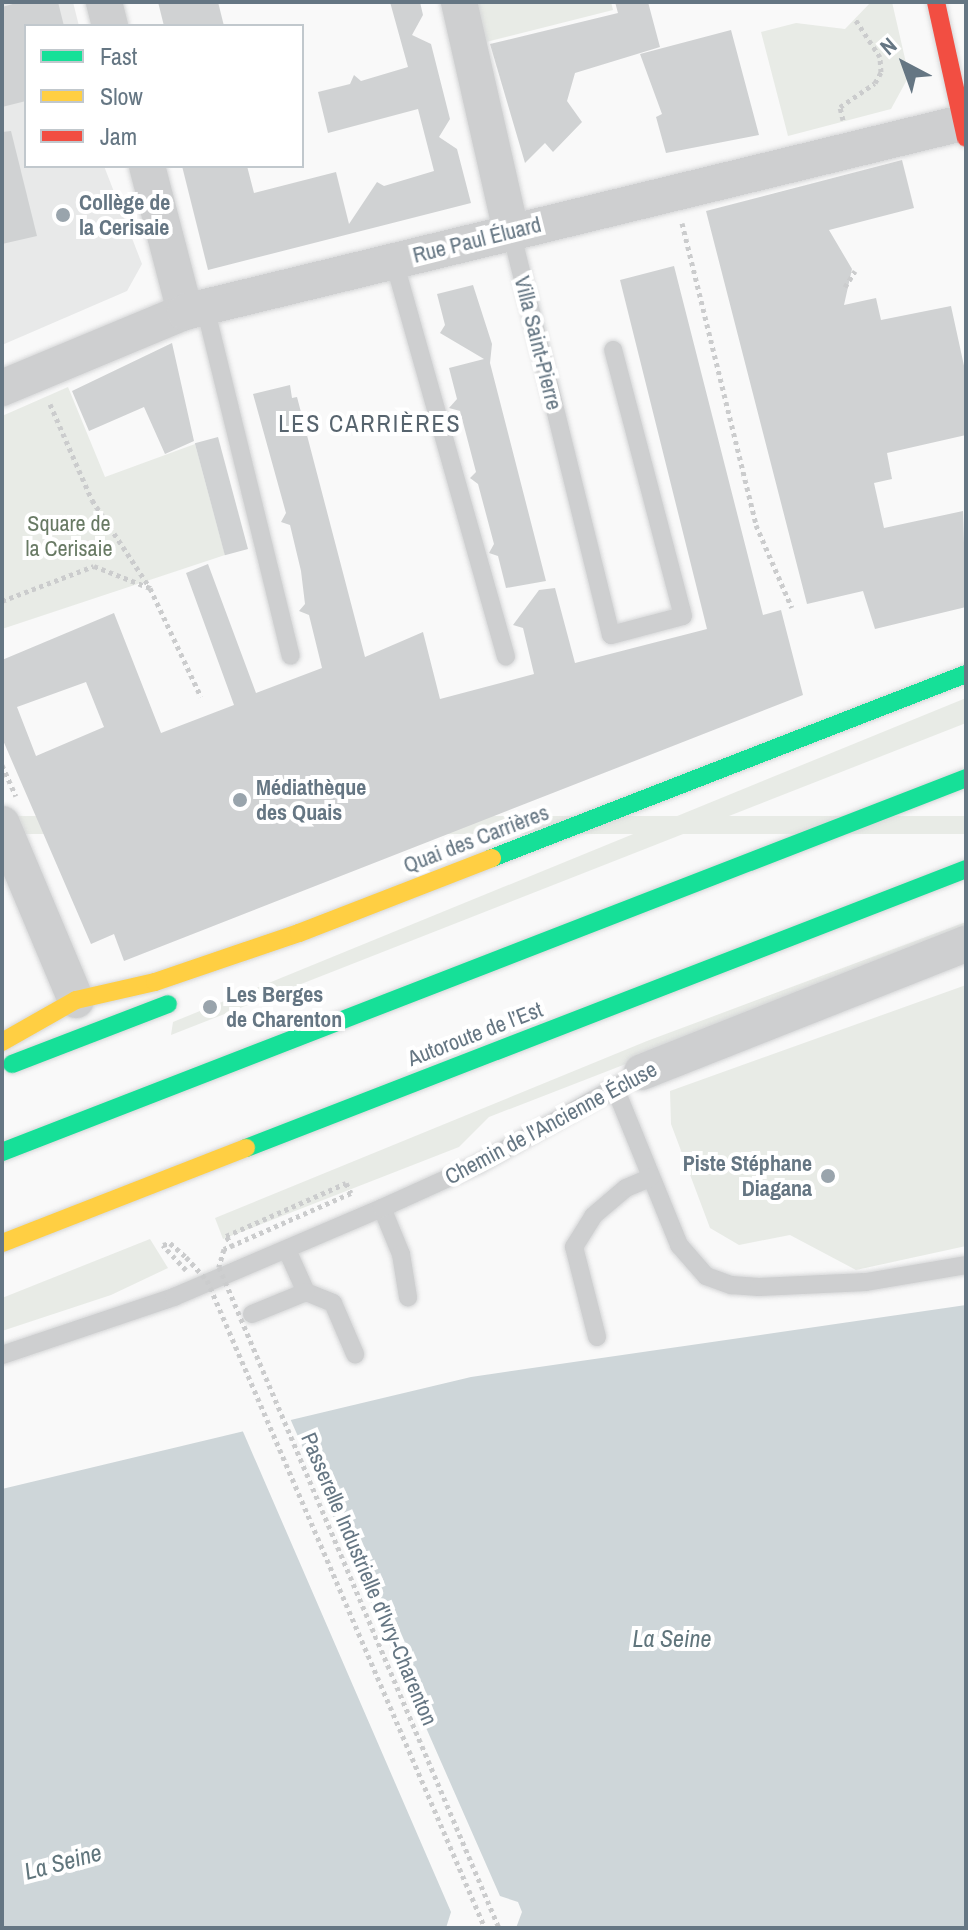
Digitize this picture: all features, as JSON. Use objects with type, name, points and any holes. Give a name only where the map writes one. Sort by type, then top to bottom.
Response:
[{"type":"main road","points":[[936,2],[964,131]]},
{"type":"main road","name":"Quai des Carrières","points":[[2,1042],[78,1000],[155,982],[299,933],[966,674]]},
{"type":"main road","points":[[2,1152],[966,778]]},
{"type":"main road","name":"Autoroute de l’Est","points":[[2,1243],[966,869]]},
{"type":"main road","points":[[2,1067],[102,1027],[184,999]]},
{"type":"main road","points":[[80,1036],[67,1021],[78,1000],[103,1011],[102,1027]]},
{"type":"street","points":[[104,2],[110,24]]},
{"type":"street","name":"Villa Saint-Pierre","points":[[459,2],[511,231]]},
{"type":"street","name":"Rue Paul Éluard","points":[[2,388],[195,310],[511,231],[964,131]]},
{"type":"street","points":[[148,168],[195,310]]},
{"type":"street","points":[[2,824],[78,1000]]},
{"type":"street","name":"Chemin de l'Ancienne Écluse","points":[[628,1080],[966,944]]},
{"type":"lane","name":"Villa Saint-Pierre","points":[[511,231],[611,635],[683,616],[613,350]]},
{"type":"lane","points":[[394,261],[506,656]]},
{"type":"lane","points":[[195,310],[291,656]]},
{"type":"lane","points":[[628,1080],[650,1178],[690,1262],[706,1276],[731,1285],[866,1282],[966,1265]]},
{"type":"lane","name":"Chemin de l'Ancienne Écluse","points":[[2,1355],[174,1297],[287,1250],[479,1164],[628,1080]]},
{"type":"lane","points":[[597,1337],[574,1247],[593,1216],[626,1188],[650,1178]]},
{"type":"lane","points":[[382,1208],[401,1254],[408,1297]]},
{"type":"lane","points":[[287,1250],[306,1292],[333,1303],[355,1354]]},
{"type":"lane","points":[[252,1314],[306,1292]]},
{"type":"path","points":[[843,121],[840,107],[875,83],[881,72],[880,57],[855,19]]},
{"type":"path","points":[[681,218],[756,525],[792,608]]},
{"type":"path","points":[[845,287],[855,271]]},
{"type":"path","points":[[37,373],[92,500],[150,588],[201,697]]},
{"type":"path","points":[[2,601],[94,566],[150,588]]},
{"type":"path","name":"Passerelle Industrielle d'Ivry-Charenton","points":[[360,1192],[231,1248],[226,1236],[346,1183],[351,1193],[230,1245],[224,1249],[219,1267],[499,1928]]},
{"type":"path","points":[[190,1274],[163,1245],[170,1243],[207,1280],[485,1928]]},
{"type":"shaded area","name":"Collège de la Cerisaie","points":[[2,2],[73,2],[78,24],[24,24],[24,168],[105,168],[142,264],[127,291],[2,345]]},
{"type":"green space","points":[[476,2],[611,2],[613,10],[486,42]]},
{"type":"green space","points":[[871,2],[892,2],[909,76],[891,109],[788,136],[761,32],[796,23],[845,29]]},
{"type":"green space","name":"Square de la Cerisaie","points":[[68,387],[105,477],[195,444],[225,555],[2,629],[2,416]]},
{"type":"green space","points":[[966,698],[966,723],[171,1035],[173,1022]]},
{"type":"green space","points":[[2,816],[966,816],[966,834],[2,834]]},
{"type":"green space","points":[[966,922],[966,932],[489,1117],[459,1147],[223,1239],[215,1218],[647,1041]]},
{"type":"green space","name":"Piste Stéphane Diagana","points":[[966,985],[966,1246],[856,1270],[790,1235],[739,1245],[710,1228],[671,1124],[670,1091]]},
{"type":"green space","points":[[150,1239],[168,1268],[111,1295],[2,1331],[2,1298]]},
{"type":"water","name":"La Seine","points":[[966,1305],[966,1928],[2,1928],[2,1489],[471,1377]]},
{"type":"pier","points":[[289,1416],[500,1896],[518,1902],[522,1912],[516,1928],[446,1928],[451,1912],[241,1427]]},
{"type":"building","points":[[20,2],[58,2],[64,24],[24,24],[24,102],[2,107],[2,7]]},
{"type":"building","points":[[158,2],[218,2],[224,24],[164,24]]},
{"type":"building","points":[[390,2],[420,2],[423,15],[412,35],[431,44],[450,119],[439,137],[457,149],[471,203],[208,270],[182,168],[248,168],[254,193],[336,172],[349,224],[377,182],[384,186],[434,171],[418,109],[328,133],[318,92],[350,84],[354,75],[361,81],[408,67]]},
{"type":"building","points":[[615,2],[648,2],[660,47],[575,73],[567,101],[582,122],[553,152],[545,143],[525,163],[490,44],[618,13]]},
{"type":"building","points":[[731,30],[759,135],[666,153],[656,117],[662,114],[640,54]]},
{"type":"building","name":"Collège de la Cerisaie","points":[[11,131],[37,236],[2,244],[2,132]]},
{"type":"building","points":[[902,160],[914,208],[829,230],[852,269],[844,305],[876,298],[881,320],[951,306],[966,375],[966,435],[887,453],[892,479],[874,483],[884,528],[963,511],[966,607],[875,629],[863,591],[807,604],[706,211]]},
{"type":"building","points":[[674,266],[763,615],[781,610],[803,695],[124,961],[114,934],[91,944],[2,738],[2,660],[114,613],[161,733],[234,705],[186,573],[208,564],[256,693],[322,668],[309,615],[299,611],[305,604],[301,571],[290,525],[281,522],[286,513],[253,394],[290,385],[292,398],[297,397],[365,657],[423,632],[440,699],[534,674],[523,628],[513,625],[539,590],[555,588],[575,663],[707,629],[620,280]],"holes":[[[86,682],[104,727],[36,756],[17,707]]]},
{"type":"building","points":[[473,285],[492,344],[490,363],[546,581],[506,588],[498,556],[489,553],[494,544],[478,484],[470,478],[476,472],[460,411],[449,408],[457,399],[449,368],[484,359],[440,333],[445,325],[437,294]]},
{"type":"building","points":[[172,343],[194,441],[165,454],[144,407],[89,431],[72,391]]},
{"type":"building","points":[[218,437],[248,549],[225,555],[195,443]]},
{"type":"traffic: fast","points":[[492,858],[966,674]]},
{"type":"traffic: fast","points":[[2,1152],[966,778]]},
{"type":"traffic: fast","points":[[246,1148],[966,869]]},
{"type":"traffic: fast","points":[[12,1064],[168,1004]]},
{"type":"traffic: slow","points":[[2,1042],[76,1000],[155,982],[299,933],[492,858]]},
{"type":"traffic: slow","points":[[2,1243],[246,1148]]},
{"type":"traffic: jam","points":[[936,2],[966,138]]},
{"type":"place","name":"Collège de la Cerisaie","points":[[63,215]]},
{"type":"place","name":"Médiathèque des Quais","points":[[240,800]]},
{"type":"place","name":"Les Berges de Charenton","points":[[210,1007]]},
{"type":"place","name":"Piste Stéphane Diagana","points":[[828,1176]]},
{"type":"district","name":"LES CARRIÈRES","points":[[370,424]]}]
